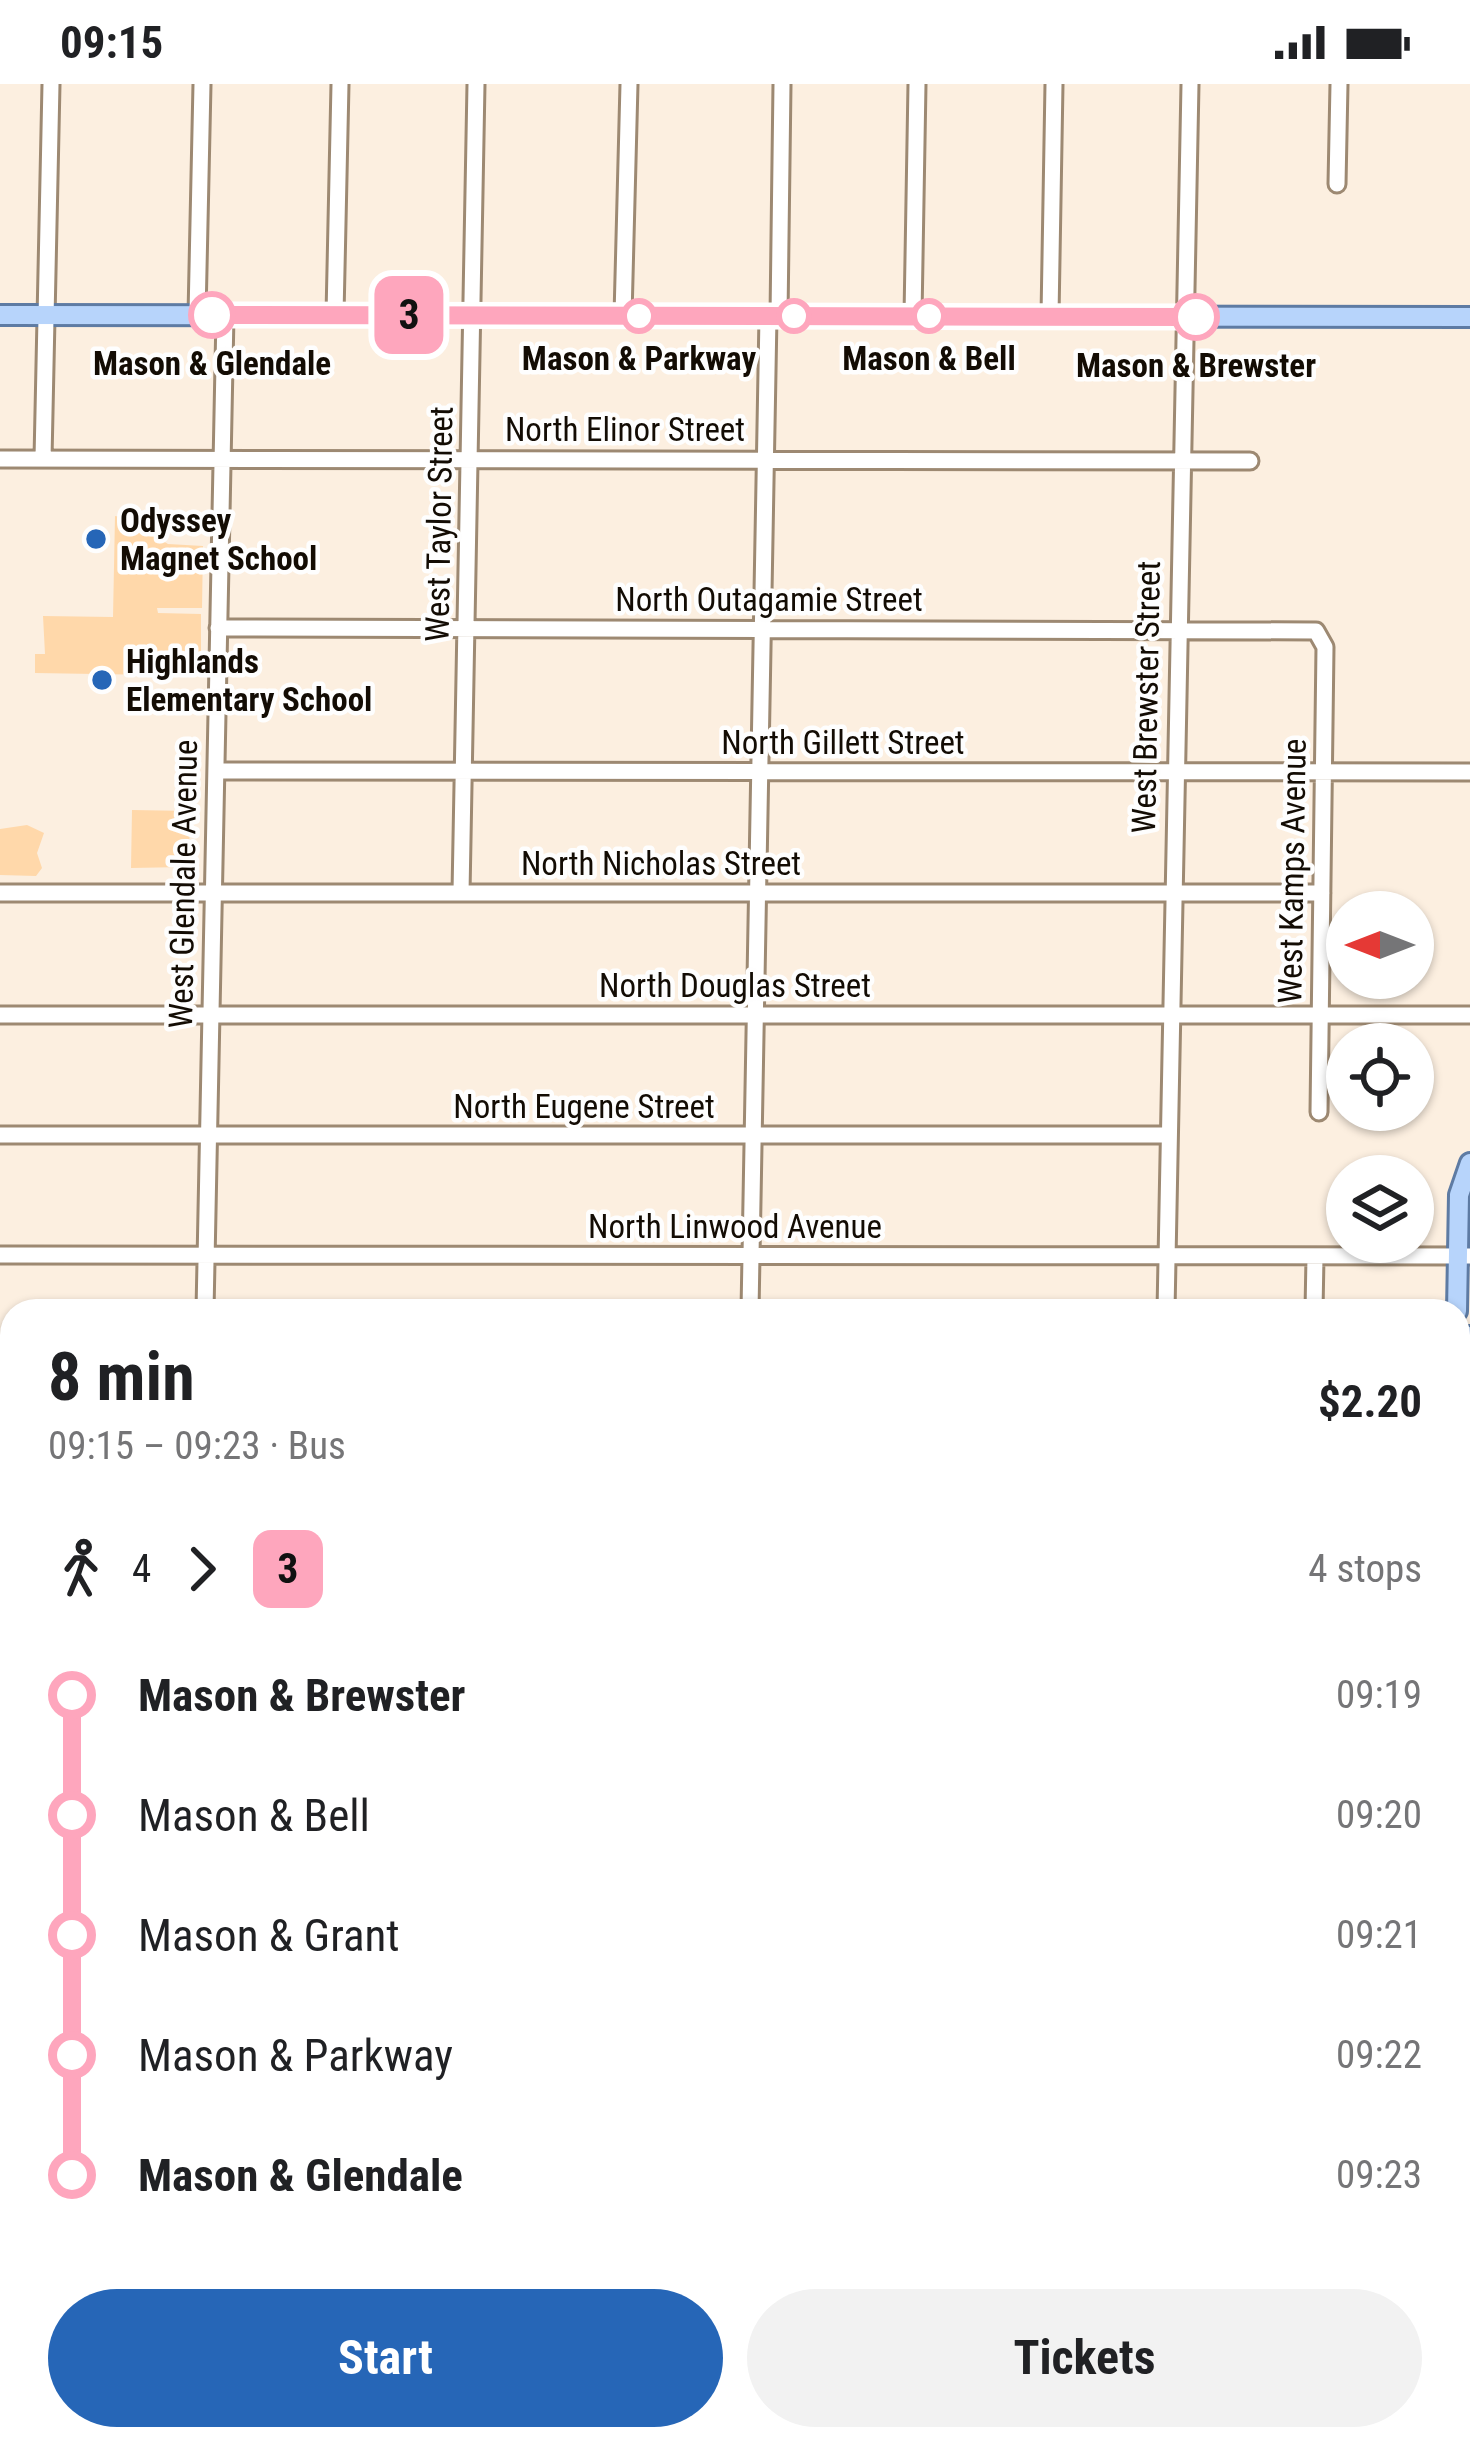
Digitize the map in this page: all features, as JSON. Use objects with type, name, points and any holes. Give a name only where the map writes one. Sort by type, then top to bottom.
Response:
[{"type":"main road","points":[[0,315],[1470,317]]},
{"type":"main road","points":[[1459,1299],[1464,1256],[1460,1196],[1470,1163]]},
{"type":"street","points":[[43,459],[51,84]]},
{"type":"street","points":[[196,315],[202,84]]},
{"type":"street","points":[[335,315],[340,84]]},
{"type":"street","name":"West Taylor Street","points":[[461,892],[476,84]]},
{"type":"street","points":[[623,316],[628,84]]},
{"type":"street","points":[[750,1299],[766,459],[782,84]]},
{"type":"street","points":[[914,316],[917,84]]},
{"type":"street","points":[[1050,316],[1054,84]]},
{"type":"street","name":"West Brewster Street","points":[[1166,1299],[1190,84]]},
{"type":"street","points":[[1336,184],[1339,84]]},
{"type":"street","name":"West Glendale Avenue","points":[[205,1299],[225,315]]},
{"type":"street","name":"North Elinor Street","points":[[0,459],[1250,460]]},
{"type":"street","name":"North Outagamie Street","points":[[218,628],[1320,632]]},
{"type":"street","name":"West Kamps Avenue","points":[[1318,1112],[1325,647],[1320,632]]},
{"type":"street","name":"North Gillett Street","points":[[216,771],[1470,772]]},
{"type":"street","name":"North Nicholas Street","points":[[0,893],[1322,893]]},
{"type":"street","name":"North Douglas Street","points":[[0,1015],[1470,1015]]},
{"type":"street","name":"North Eugene Street","points":[[0,1135],[1168,1135]]},
{"type":"street","name":"North Linwood Avenue","points":[[0,1255],[1464,1256]]},
{"type":"street","points":[[1314,1299],[1315,1257]]},
{"type":"shaded area","points":[[115,516],[158,523],[158,538],[168,544],[203,546],[202,608],[157,608],[158,613],[201,614],[201,664],[157,663],[156,675],[35,673],[35,654],[45,654],[43,616],[113,617]]},
{"type":"shaded area","points":[[132,810],[190,811],[189,858],[184,867],[131,868]]},
{"type":"shaded area","points":[[27,825],[44,833],[37,853],[42,868],[36,876],[0,875],[0,829]]},
{"type":"bus line","name":"3","points":[[212,315],[1196,317]]},
{"type":"place","name":"Mason & Glendale","points":[[212,315]]},
{"type":"place","name":"Mason & Parkway","points":[[639,316]]},
{"type":"place","name":"Mason & Bell","points":[[929,316]]},
{"type":"place","name":"Mason & Brewster","points":[[1196,317]]},
{"type":"place","name":"Odyssey Magnet School","points":[[96,539]]},
{"type":"place","name":"Highlands Elementary School","points":[[102,680]]}]
